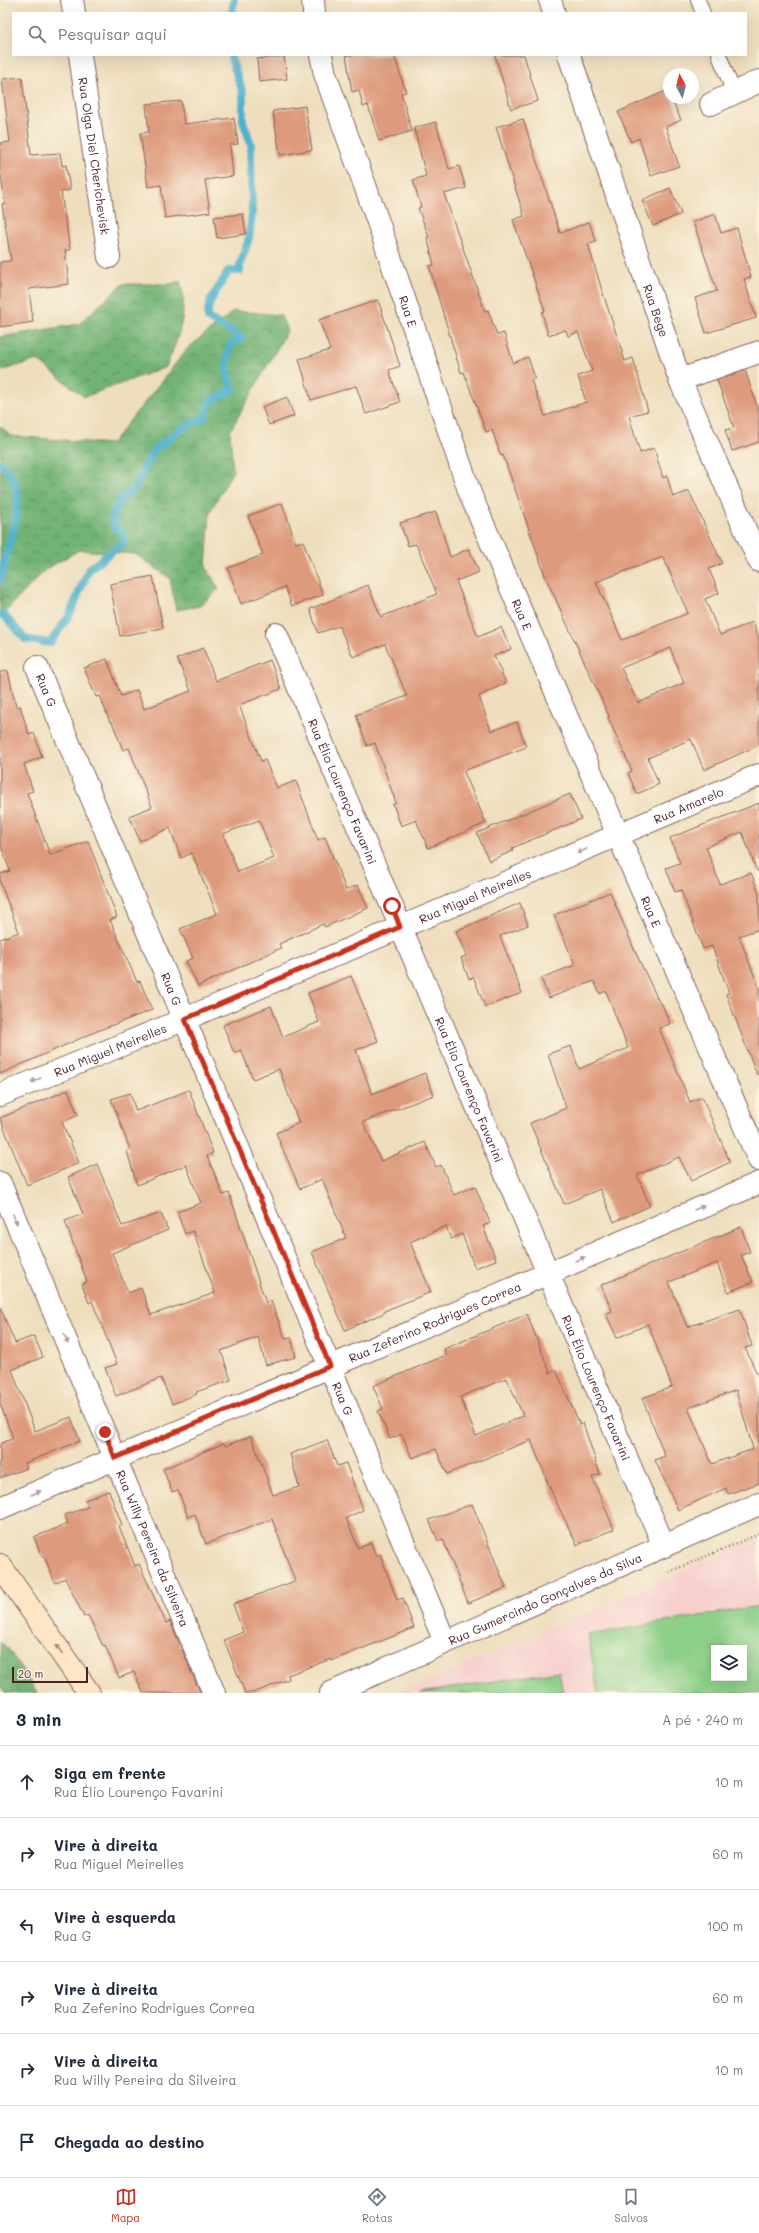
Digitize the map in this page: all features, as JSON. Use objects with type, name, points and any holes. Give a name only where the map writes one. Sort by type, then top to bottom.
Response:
[{"type":"main road","points":[[0,1565],[89,1693]]},
{"type":"street","points":[[72,0],[74,12]]},
{"type":"street","points":[[313,0],[314,12]]},
{"type":"street","points":[[550,0],[554,12]]},
{"type":"street","name":"Rua Olga Diel Cherichevisk","points":[[80,56],[109,257]]},
{"type":"street","name":"Rua E","points":[[321,56],[325,74],[380,227],[471,496],[759,1160]]},
{"type":"street","name":"Rua Bege","points":[[568,56],[680,380],[759,561]]},
{"type":"street","points":[[711,104],[759,81]]},
{"type":"street","points":[[680,380],[759,352]]},
{"type":"street","name":"Rua Élio Lourenço Favarini","points":[[276,634],[664,1546]]},
{"type":"street","name":"Rua G","points":[[37,667],[445,1642]]},
{"type":"street","name":"Rua Amarelo","points":[[618,836],[759,775]]},
{"type":"street","name":"Rua Miguel Meirelles","points":[[0,1095],[185,1019],[618,836]]},
{"type":"street","name":"Rua Willy Pereira da Silveira","points":[[0,1183],[214,1693]]},
{"type":"street","name":"Rua Zeferino Rodrigues Correa","points":[[0,1508],[759,1183]]},
{"type":"street","name":"Rua Gumercindo Gonçalves da Silva","points":[[331,1693],[759,1504]]},
{"type":"lane","points":[[698,0],[703,12]]},
{"type":"lane","points":[[719,56],[734,93]]},
{"type":"shaded area","points":[[759,1538],[759,1693],[399,1693]]},
{"type":"green space","points":[[180,281],[183,314],[175,346],[166,367],[84,397],[37,360],[0,371],[0,337],[79,324],[123,284],[170,284]]},
{"type":"green space","points":[[234,311],[281,315],[287,331],[230,431],[233,471],[210,512],[206,567],[219,589],[200,606],[176,610],[170,578],[135,554],[79,550],[46,569],[0,617],[0,426],[11,436],[111,444],[188,348]]},
{"type":"green space","points":[[759,1606],[759,1693],[598,1693],[588,1635]]},
{"type":"green space","points":[[0,1641],[9,1650],[37,1693],[6,1693],[0,1686]]},
{"type":"green space","points":[[559,1671],[563,1693],[419,1693]]},
{"type":"building","points":[[284,56],[287,79],[259,82],[257,59]]},
{"type":"building","points":[[346,56],[394,56],[406,92],[401,93],[412,131],[379,141],[368,105],[363,107],[359,90],[352,92]]},
{"type":"building","points":[[495,56],[524,56],[538,101],[511,109]]},
{"type":"building","points":[[22,77],[31,155],[60,153],[62,166],[66,165],[70,190],[61,192],[70,250],[65,250],[69,284],[29,289],[33,322],[0,327],[0,262],[11,261],[2,204],[5,203],[0,170],[0,143],[10,142],[2,79]]},
{"type":"building","points":[[663,92],[663,104],[674,104],[681,120],[666,127],[679,166],[651,176],[639,138],[631,142],[618,112]]},
{"type":"building","points":[[181,101],[184,124],[234,118],[238,144],[230,145],[233,176],[205,180],[210,212],[165,218],[161,185],[148,187],[140,133],[149,132],[146,104]]},
{"type":"building","points":[[305,106],[312,150],[280,155],[273,111]]},
{"type":"building","points":[[523,119],[560,233],[589,222],[596,241],[588,244],[601,287],[625,361],[633,358],[648,411],[629,416],[640,453],[654,448],[663,478],[667,476],[673,497],[689,491],[722,563],[709,569],[719,593],[705,599],[720,635],[753,622],[759,639],[759,745],[704,770],[691,739],[648,758],[659,784],[637,794],[628,773],[632,771],[608,717],[609,716],[546,578],[503,455],[501,456],[492,430],[486,432],[464,372],[461,373],[429,266],[434,265],[427,237],[429,237],[418,208],[421,207],[413,180],[426,176],[414,128],[436,122],[449,169],[459,166],[466,188],[444,194],[485,311],[488,310],[497,335],[504,333],[513,363],[528,357],[535,378],[531,380],[545,416],[586,402],[578,376],[592,371],[578,332],[568,336],[566,330],[548,335],[542,312],[545,311],[513,220],[524,216],[496,127]],"holes":[[[663,557],[688,613],[622,640],[596,582]],[[670,648],[684,683],[638,703],[621,668]]]},
{"type":"building","points":[[670,188],[681,214],[653,226],[642,200]]},
{"type":"building","points":[[243,214],[246,234],[217,238],[214,217]]},
{"type":"building","points":[[715,214],[721,233],[737,228],[751,277],[744,279],[756,318],[706,333],[695,298],[717,291],[693,222]]},
{"type":"building","points":[[378,300],[400,366],[389,370],[400,402],[366,414],[356,386],[311,400],[299,359],[330,350],[319,320]]},
{"type":"building","points":[[745,370],[759,412],[759,442],[732,451],[725,430],[734,428],[717,380]]},
{"type":"building","points":[[287,397],[294,416],[269,425],[262,407]]},
{"type":"building","points":[[282,503],[296,543],[303,541],[323,595],[292,606],[285,587],[241,604],[228,568],[263,555],[248,516]]},
{"type":"building","points":[[436,512],[450,557],[469,549],[479,572],[456,581],[478,637],[501,627],[511,649],[494,656],[506,683],[479,696],[491,731],[517,722],[526,747],[464,772],[486,823],[428,848],[416,820],[401,826],[393,804],[396,803],[375,743],[367,746],[356,715],[407,696],[385,644],[353,657],[339,626],[318,633],[310,609],[368,585],[381,617],[437,594],[416,544],[408,546],[400,523]]},
{"type":"building","points":[[153,576],[163,628],[120,636],[110,584]]},
{"type":"building","points":[[203,648],[216,681],[270,660],[281,689],[239,705],[261,761],[265,760],[277,788],[296,781],[318,840],[325,837],[346,890],[358,885],[368,908],[325,927],[323,924],[279,944],[281,948],[198,986],[186,961],[193,958],[180,929],[217,914],[192,853],[181,858],[170,828],[140,841],[129,816],[152,807],[129,748],[123,750],[100,696],[96,697],[84,668],[107,659],[121,696],[137,690],[144,709],[191,691],[177,659]],"holes":[[[259,820],[274,858],[238,872],[223,834]]]},
{"type":"building","points":[[8,671],[16,707],[20,706],[29,735],[34,733],[42,757],[24,764],[33,791],[27,793],[50,855],[88,841],[117,917],[110,920],[137,982],[140,981],[152,1010],[97,1031],[0,1074],[0,939],[19,932],[0,882],[0,874],[10,871],[0,843],[0,672]]},
{"type":"building","points":[[570,794],[581,819],[512,848],[513,851],[489,861],[477,833]]},
{"type":"building","points":[[759,803],[759,871],[757,871],[742,832],[706,847],[720,884],[751,873],[759,893],[759,929],[739,936],[759,988],[759,1074],[757,1075],[726,994],[729,993],[712,946],[703,949],[681,890],[675,892],[666,868],[680,863],[670,838]]},
{"type":"building","points":[[610,892],[634,949],[660,1004],[662,1004],[670,1024],[659,1028],[690,1102],[702,1097],[730,1162],[691,1181],[679,1157],[637,1175],[650,1206],[614,1222],[600,1189],[564,1204],[530,1123],[566,1108],[548,1054],[571,1046],[579,1069],[628,1048],[606,991],[600,994],[594,981],[549,998],[541,978],[575,965],[554,915]]},
{"type":"building","points":[[520,903],[528,925],[500,936],[522,993],[485,1007],[474,978],[469,979],[461,958],[466,956],[456,931]]},
{"type":"building","points":[[351,976],[378,1041],[356,1050],[372,1094],[425,1073],[434,1095],[363,1122],[381,1161],[425,1142],[436,1167],[441,1165],[454,1195],[475,1186],[490,1223],[483,1226],[496,1260],[475,1268],[462,1234],[451,1239],[446,1226],[410,1242],[431,1292],[384,1311],[384,1313],[345,1330],[312,1252],[346,1238],[322,1179],[300,1189],[276,1133],[299,1123],[279,1069],[253,1079],[241,1050],[234,1053],[223,1025],[271,1006],[283,1037],[319,1022],[308,993]]},
{"type":"building","points":[[68,1090],[78,1115],[62,1122],[79,1163],[27,1185],[0,1118]]},
{"type":"building","points":[[189,1090],[213,1153],[207,1156],[223,1195],[229,1193],[266,1303],[271,1301],[285,1338],[291,1337],[296,1357],[266,1365],[258,1337],[221,1351],[231,1380],[196,1392],[197,1394],[172,1404],[161,1378],[116,1396],[105,1368],[117,1364],[92,1301],[89,1303],[82,1284],[87,1282],[65,1221],[83,1214],[68,1177],[97,1164],[122,1226],[161,1213],[168,1230],[112,1253],[128,1293],[141,1288],[151,1315],[215,1293],[193,1231],[185,1234],[177,1212],[201,1203],[186,1165],[137,1185],[127,1151],[130,1149],[111,1099],[130,1093],[136,1111]]},
{"type":"building","points":[[741,1227],[750,1252],[741,1255],[753,1282],[728,1292],[717,1263],[669,1282],[687,1327],[740,1309],[752,1346],[745,1348],[759,1378],[759,1483],[728,1494],[726,1488],[678,1510],[655,1460],[665,1456],[642,1398],[672,1387],[648,1324],[617,1338],[606,1314],[612,1311],[601,1285]],"holes":[[[736,1390],[753,1449],[712,1464],[688,1408]]]},
{"type":"building","points":[[0,1307],[15,1343],[34,1336],[43,1357],[12,1370],[35,1431],[71,1417],[80,1441],[25,1463],[27,1468],[0,1478],[0,1444],[13,1438],[0,1404]]},
{"type":"building","points":[[527,1314],[550,1373],[556,1370],[580,1425],[583,1423],[600,1474],[592,1477],[614,1529],[577,1545],[552,1493],[531,1440],[447,1474],[436,1449],[412,1458],[402,1434],[390,1439],[378,1411],[383,1409],[373,1386],[446,1355],[444,1349]],"holes":[[[507,1378],[523,1416],[476,1436],[460,1397]]]},
{"type":"building","points":[[251,1436],[273,1495],[299,1487],[290,1454],[327,1440],[337,1466],[346,1463],[363,1510],[346,1518],[358,1548],[371,1543],[376,1556],[380,1554],[397,1600],[403,1598],[414,1628],[331,1661],[331,1659],[288,1675],[289,1679],[253,1693],[245,1693],[224,1640],[243,1632],[233,1604],[295,1581],[272,1519],[206,1544],[195,1514],[188,1517],[178,1490],[172,1492],[163,1469],[224,1443],[225,1446]]},
{"type":"building","points":[[109,1491],[122,1525],[119,1526],[135,1566],[139,1564],[166,1623],[170,1621],[200,1693],[143,1693],[134,1672],[119,1678],[105,1645],[103,1646],[88,1615],[84,1617],[65,1578],[55,1583],[44,1556],[42,1557],[34,1537],[68,1524],[65,1515],[88,1507],[85,1500]]},
{"type":"building","points":[[472,1504],[506,1588],[468,1603],[443,1539],[438,1541],[429,1520]]},
{"type":"waterway","points":[[232,12],[234,0]]},
{"type":"waterway","points":[[0,615],[4,615],[25,639],[50,643],[69,616],[89,569],[124,542],[123,533],[113,526],[113,513],[120,500],[134,489],[155,448],[166,442],[177,431],[204,418],[210,401],[233,390],[227,373],[227,357],[231,344],[242,338],[208,318],[209,305],[228,271],[240,271],[240,264],[249,238],[252,214],[251,144],[243,121],[243,93],[230,56]]},
{"type":"waterway","points":[[0,463],[12,477],[16,488],[17,500],[14,528],[0,580]]},
{"type":"route","points":[[105,1432],[115,1458],[330,1366],[185,1019],[400,927],[392,906]]}]
